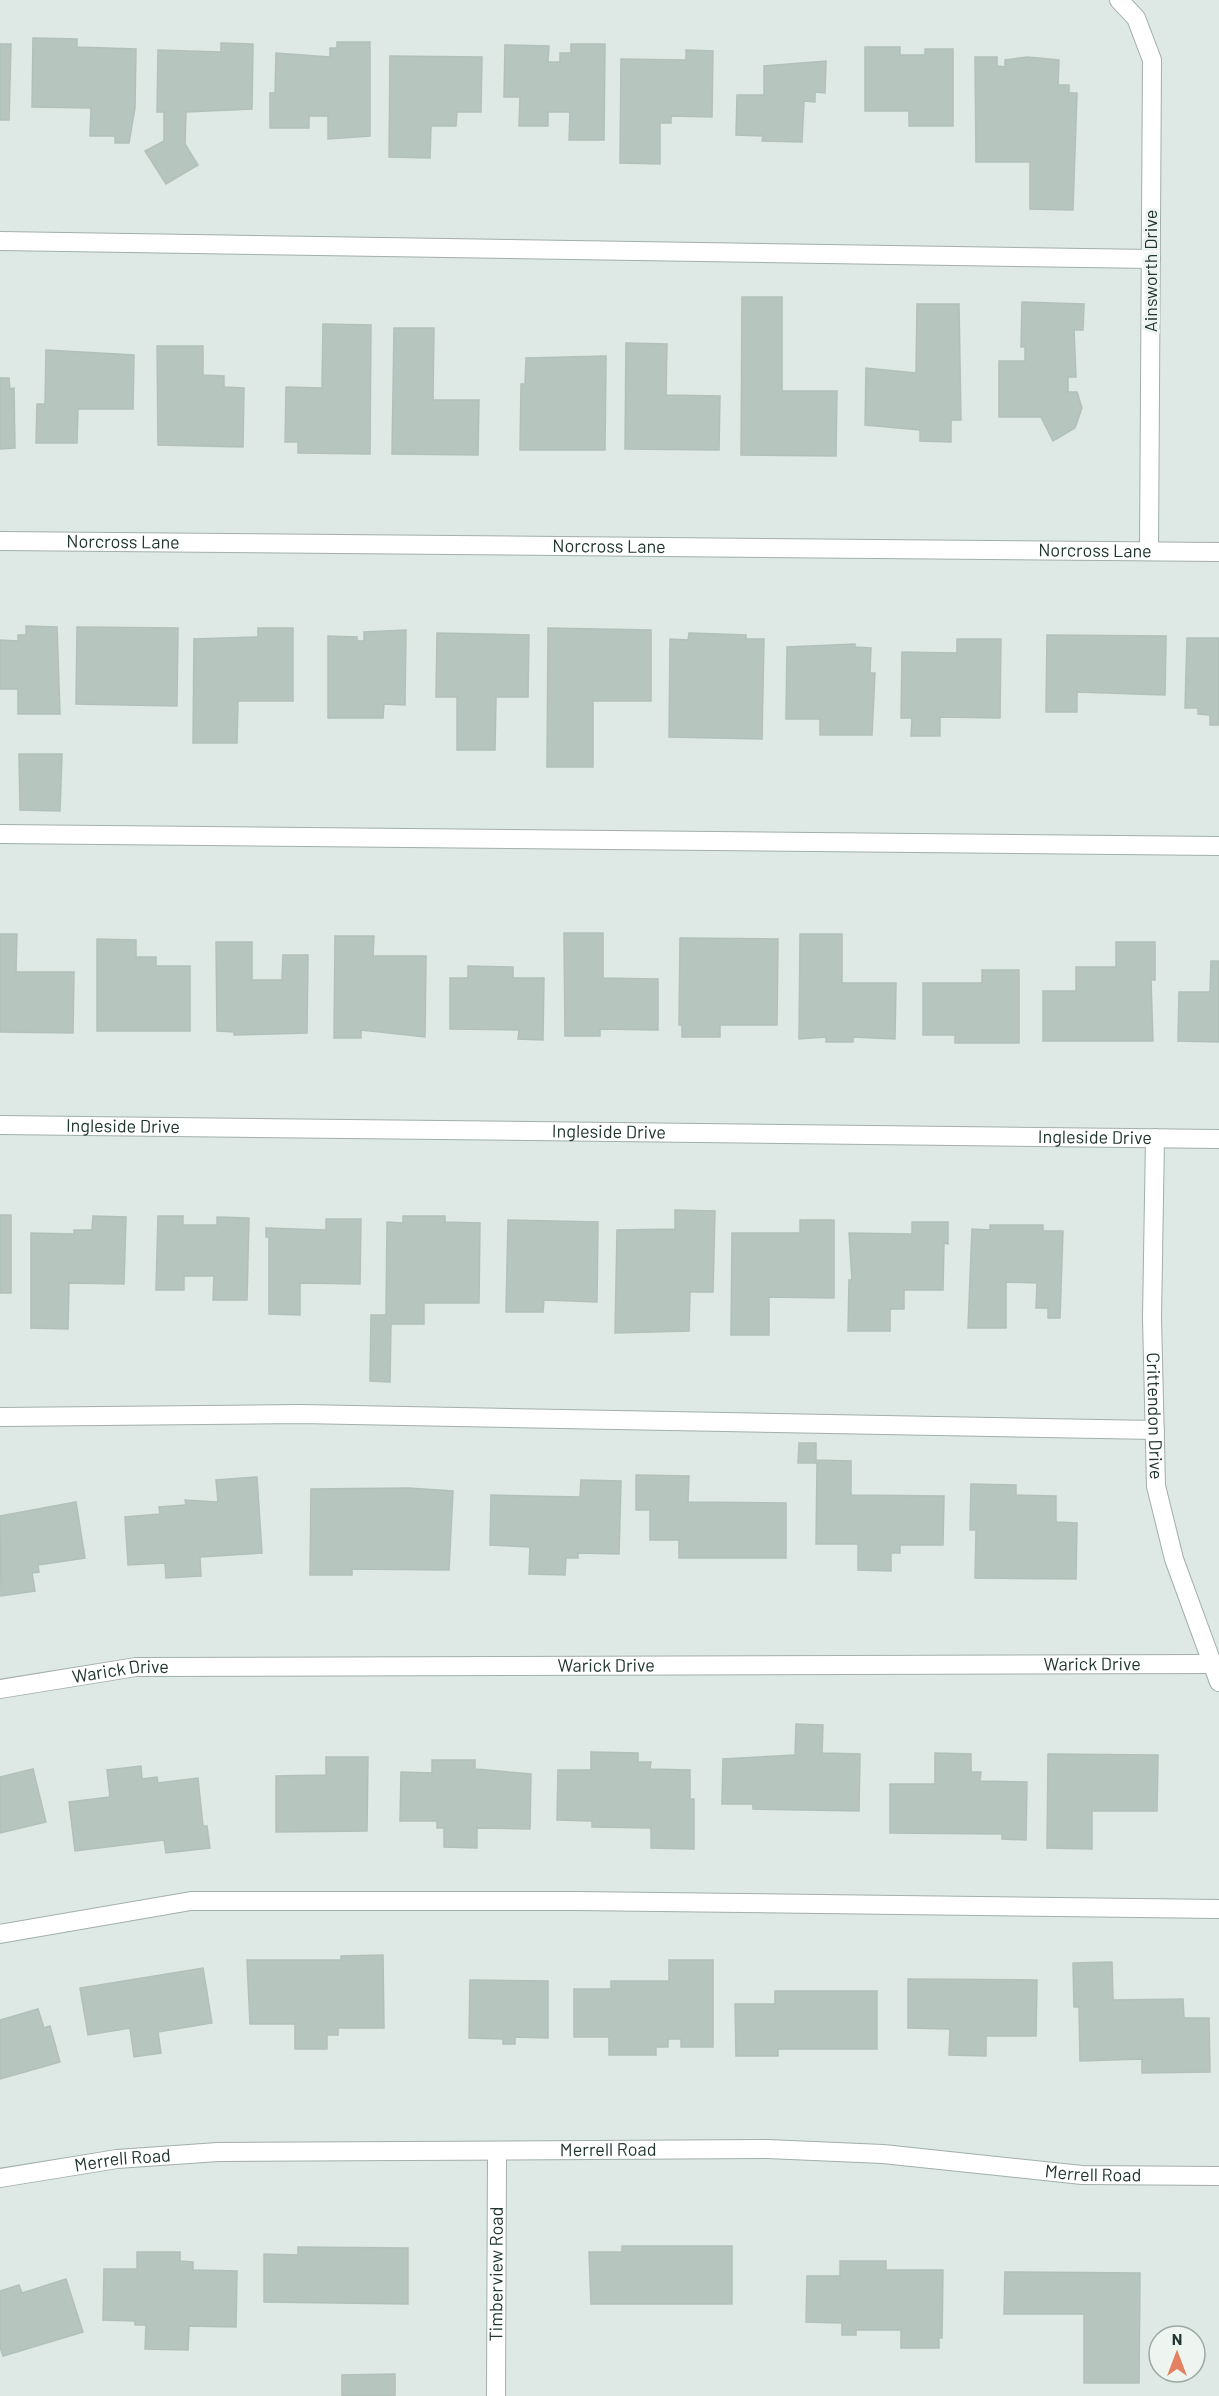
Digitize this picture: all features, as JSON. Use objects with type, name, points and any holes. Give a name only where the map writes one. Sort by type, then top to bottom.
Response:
[{"type":"street","name":"Ainsworth Drive","points":[[1119,0],[1136,18],[1152,60],[1149,551]]},
{"type":"street","points":[[0,241],[1151,259]]},
{"type":"street","name":"Norcross Lane","points":[[0,541],[1219,552]]},
{"type":"street","points":[[0,834],[1219,846]]},
{"type":"street","name":"Ingleside Drive","points":[[0,1125],[1219,1139]]},
{"type":"street","name":"Crittendon Drive","points":[[1155,1138],[1152,1318],[1156,1486],[1174,1559],[1215,1664],[1219,1682]]},
{"type":"street","points":[[0,1417],[300,1414],[1155,1430]]},
{"type":"street","name":"Warick Drive","points":[[0,1689],[136,1667],[1215,1664]]},
{"type":"street","points":[[0,1934],[191,1901],[576,1901],[1219,1909]]},
{"type":"street","name":"Merrell Road","points":[[0,2178],[117,2159],[218,2152],[767,2149],[883,2154],[1082,2175],[1219,2176]]},
{"type":"street","name":"Timberview Road","points":[[496,2396],[497,2152]]},
{"type":"building","points":[[33,38],[77,39],[77,47],[136,49],[135,108],[129,143],[115,143],[115,136],[90,136],[91,108],[32,107]]},
{"type":"building","points":[[337,42],[370,42],[370,136],[328,139],[328,116],[309,116],[309,128],[270,128],[270,93],[275,93],[276,53],[330,57],[330,48],[337,48]]},
{"type":"building","points":[[221,43],[253,44],[252,109],[186,112],[185,144],[198,165],[166,184],[145,151],[164,141],[164,112],[157,112],[158,50],[221,52]]},
{"type":"building","points":[[0,44],[11,44],[9,120],[0,120]]},
{"type":"building","points":[[571,44],[605,44],[604,140],[569,140],[570,112],[548,112],[548,126],[519,126],[520,97],[504,97],[505,45],[549,46],[548,62],[560,62],[560,53],[571,53]]},
{"type":"building","points":[[865,47],[900,47],[900,55],[925,55],[925,49],[953,49],[953,126],[909,126],[909,111],[865,111]]},
{"type":"building","points":[[686,50],[713,51],[712,117],[671,116],[671,123],[660,123],[660,164],[620,163],[621,59],[686,60]]},
{"type":"building","points":[[390,56],[482,57],[481,112],[457,112],[456,126],[431,126],[430,158],[389,157]]},
{"type":"building","points":[[975,57],[997,57],[997,66],[1005,67],[1005,60],[1027,57],[1059,60],[1058,85],[1069,85],[1069,93],[1077,93],[1073,210],[1030,209],[1030,162],[976,162]]},
{"type":"building","points":[[826,61],[825,93],[815,92],[815,102],[804,101],[802,142],[762,141],[763,136],[736,135],[737,95],[764,95],[764,66]]},
{"type":"building","points":[[742,297],[782,297],[782,391],[837,391],[836,456],[741,455]]},
{"type":"building","points":[[1022,302],[1084,304],[1083,330],[1074,330],[1076,377],[1068,377],[1068,392],[1077,392],[1082,408],[1075,428],[1053,441],[1041,417],[999,417],[999,361],[1025,361],[1025,347],[1021,347]]},
{"type":"building","points":[[917,304],[959,304],[961,420],[951,420],[951,442],[920,441],[920,430],[865,425],[866,368],[916,373]]},
{"type":"building","points":[[323,324],[371,325],[370,454],[298,453],[298,442],[285,442],[286,387],[322,388]]},
{"type":"building","points":[[394,328],[434,328],[433,400],[479,400],[478,455],[392,454]]},
{"type":"building","points":[[626,343],[667,344],[666,395],[720,396],[719,450],[625,449]]},
{"type":"building","points":[[157,346],[203,346],[203,375],[224,376],[224,387],[244,388],[243,447],[158,445]]},
{"type":"building","points":[[46,350],[134,355],[133,409],[78,409],[77,443],[36,443],[37,404],[45,404]]},
{"type":"building","points":[[606,356],[605,450],[520,450],[521,384],[525,384],[526,358]]},
{"type":"building","points":[[0,378],[9,378],[10,389],[14,388],[15,448],[0,449]]},
{"type":"building","points":[[26,626],[57,627],[60,714],[18,714],[18,689],[0,689],[0,640],[18,641],[18,635],[26,635]]},
{"type":"building","points":[[77,627],[178,628],[177,706],[76,704]]},
{"type":"building","points":[[258,628],[293,628],[293,701],[238,701],[237,743],[193,743],[194,639],[258,637]]},
{"type":"building","points":[[548,628],[651,630],[651,701],[593,701],[593,767],[547,767]]},
{"type":"building","points":[[406,630],[405,705],[384,704],[383,718],[328,718],[328,636],[357,637],[357,641],[364,641],[364,632]]},
{"type":"building","points":[[437,633],[529,635],[528,697],[496,697],[495,750],[457,750],[457,697],[436,697]]},
{"type":"building","points":[[689,633],[746,635],[746,639],[764,639],[762,739],[669,737],[670,639],[688,640]]},
{"type":"building","points":[[1047,635],[1166,636],[1165,695],[1077,692],[1077,712],[1046,712]]},
{"type":"building","points":[[1187,638],[1219,638],[1219,725],[1210,725],[1210,715],[1198,714],[1198,708],[1185,708]]},
{"type":"building","points":[[957,639],[1001,639],[1000,718],[940,717],[940,736],[911,736],[912,718],[901,718],[902,652],[957,653]]},
{"type":"building","points":[[855,644],[855,647],[871,648],[870,673],[875,673],[872,735],[820,735],[820,719],[786,719],[787,647]]},
{"type":"building","points":[[19,754],[62,754],[60,811],[20,810]]},
{"type":"building","points":[[564,933],[603,933],[603,978],[658,979],[658,1030],[600,1029],[600,1036],[565,1036]]},
{"type":"building","points":[[0,934],[17,934],[16,972],[74,972],[73,1033],[0,1032]]},
{"type":"building","points":[[800,934],[842,934],[842,983],[896,983],[895,1039],[853,1037],[853,1042],[826,1042],[826,1037],[799,1039]]},
{"type":"building","points":[[335,936],[374,936],[373,956],[426,956],[425,1037],[361,1030],[361,1038],[334,1038]]},
{"type":"building","points":[[680,938],[778,939],[777,1025],[720,1025],[720,1037],[682,1037],[682,1025],[679,1025]]},
{"type":"building","points":[[97,939],[136,940],[136,957],[156,957],[156,966],[190,966],[190,1031],[97,1031]]},
{"type":"building","points":[[216,942],[252,942],[252,980],[282,980],[283,955],[308,955],[307,1033],[234,1035],[234,1032],[217,1031]]},
{"type":"building","points":[[1116,942],[1155,942],[1155,980],[1151,980],[1153,1041],[1043,1041],[1043,991],[1076,991],[1076,967],[1116,967]]},
{"type":"building","points":[[1211,961],[1219,961],[1219,1042],[1178,1041],[1179,992],[1210,992]]},
{"type":"building","points":[[468,966],[513,967],[513,978],[544,978],[543,1040],[518,1039],[519,1030],[450,1029],[450,978],[468,978]]},
{"type":"building","points":[[982,970],[1019,970],[1019,1043],[955,1043],[955,1035],[923,1035],[923,983],[982,983]]},
{"type":"building","points":[[675,1210],[715,1211],[713,1292],[690,1292],[689,1331],[615,1333],[617,1230],[675,1229]]},
{"type":"building","points":[[0,1215],[11,1215],[11,1293],[0,1293]]},
{"type":"building","points":[[93,1216],[126,1217],[124,1284],[69,1283],[68,1329],[31,1328],[31,1233],[74,1234],[74,1230],[92,1230]]},
{"type":"building","points":[[158,1216],[183,1216],[183,1225],[217,1225],[217,1217],[249,1218],[247,1300],[213,1300],[214,1276],[184,1276],[184,1290],[156,1290]]},
{"type":"building","points":[[403,1216],[445,1216],[445,1222],[480,1223],[479,1303],[424,1303],[424,1324],[391,1324],[390,1382],[370,1381],[371,1315],[386,1315],[387,1222],[403,1223]]},
{"type":"building","points":[[326,1219],[361,1219],[360,1284],[300,1283],[300,1315],[269,1314],[269,1237],[266,1237],[266,1228],[326,1230]]},
{"type":"building","points":[[508,1220],[598,1222],[597,1302],[544,1300],[543,1312],[506,1312]]},
{"type":"building","points":[[800,1220],[834,1220],[834,1298],[769,1297],[769,1335],[731,1335],[732,1233],[800,1233]]},
{"type":"building","points":[[912,1222],[948,1222],[948,1244],[944,1243],[943,1290],[904,1290],[904,1309],[890,1309],[890,1331],[848,1331],[849,1280],[852,1280],[849,1233],[912,1234]]},
{"type":"building","points":[[990,1225],[1043,1225],[1043,1231],[1063,1231],[1060,1318],[1048,1318],[1048,1308],[1036,1308],[1037,1283],[1006,1282],[1006,1328],[968,1328],[972,1229],[990,1230]]},
{"type":"building","points":[[799,1443],[816,1443],[816,1460],[851,1461],[851,1495],[944,1496],[943,1545],[900,1545],[900,1553],[891,1553],[891,1571],[858,1570],[858,1544],[816,1544],[817,1463],[798,1463]]},
{"type":"building","points":[[636,1475],[689,1476],[688,1502],[786,1503],[786,1558],[679,1558],[679,1540],[650,1540],[650,1510],[636,1510]]},
{"type":"building","points":[[257,1477],[262,1553],[200,1557],[201,1576],[166,1578],[165,1563],[128,1565],[125,1517],[160,1514],[159,1507],[186,1505],[185,1500],[218,1502],[216,1480]]},
{"type":"building","points":[[581,1480],[621,1481],[619,1554],[578,1553],[578,1558],[566,1558],[565,1575],[529,1574],[530,1547],[490,1545],[491,1495],[580,1497]]},
{"type":"building","points":[[971,1484],[1016,1485],[1016,1495],[1056,1496],[1056,1522],[1077,1523],[1076,1579],[975,1578],[976,1530],[970,1530]]},
{"type":"building","points":[[408,1488],[453,1491],[449,1570],[352,1569],[352,1575],[310,1575],[311,1489]]},
{"type":"building","points":[[76,1502],[85,1558],[38,1565],[39,1572],[32,1573],[35,1591],[1,1596],[0,1516]]},
{"type":"building","points":[[796,1724],[823,1725],[822,1753],[860,1754],[859,1811],[753,1809],[753,1804],[722,1804],[723,1759],[795,1755]]},
{"type":"building","points":[[591,1752],[638,1753],[638,1762],[651,1762],[650,1769],[690,1770],[690,1799],[694,1799],[694,1849],[651,1848],[651,1828],[592,1827],[592,1821],[557,1820],[558,1770],[591,1770]]},
{"type":"building","points":[[935,1753],[971,1754],[971,1772],[981,1772],[980,1781],[1027,1782],[1026,1840],[1002,1839],[1002,1834],[890,1833],[890,1784],[935,1784]]},
{"type":"building","points":[[1048,1754],[1158,1755],[1157,1811],[1092,1811],[1092,1849],[1047,1848]]},
{"type":"building","points":[[326,1757],[368,1757],[367,1831],[276,1832],[276,1776],[326,1775]]},
{"type":"building","points":[[432,1760],[475,1760],[475,1769],[531,1774],[530,1829],[477,1828],[477,1848],[444,1847],[444,1828],[437,1828],[437,1821],[400,1821],[401,1772],[432,1773]]},
{"type":"building","points":[[141,1766],[142,1779],[157,1777],[158,1783],[198,1778],[203,1826],[207,1826],[210,1848],[166,1853],[164,1840],[75,1851],[69,1802],[110,1797],[107,1770]]},
{"type":"building","points":[[33,1769],[46,1822],[0,1833],[0,1777]]},
{"type":"building","points":[[383,1955],[384,2028],[338,2028],[338,2035],[327,2035],[327,2049],[295,2049],[295,2024],[250,2024],[247,1960],[341,1960],[341,1956]]},
{"type":"building","points":[[669,1960],[713,1960],[713,2047],[681,2047],[681,2039],[668,2039],[668,2047],[656,2047],[656,2055],[609,2055],[609,2037],[574,2037],[574,1989],[611,1989],[611,1981],[669,1981]]},
{"type":"building","points":[[1112,1962],[1113,2000],[1183,1999],[1184,2018],[1209,2018],[1210,2072],[1142,2073],[1142,2059],[1080,2061],[1079,2007],[1074,2007],[1073,1963]]},
{"type":"building","points":[[203,1968],[212,2023],[158,2032],[161,2053],[134,2057],[130,2028],[88,2035],[80,1988]]},
{"type":"building","points":[[908,1979],[1037,1980],[1036,2036],[986,2036],[986,2056],[949,2055],[950,2029],[908,2028]]},
{"type":"building","points":[[470,1980],[548,1981],[548,2038],[515,2037],[515,2044],[503,2044],[503,2039],[469,2038]]},
{"type":"building","points":[[775,1991],[877,1991],[877,2049],[778,2049],[778,2056],[736,2056],[735,2004],[775,2004]]},
{"type":"building","points":[[38,2009],[44,2028],[50,2026],[60,2062],[0,2079],[0,2020]]},
{"type":"building","points":[[622,2246],[732,2246],[732,2304],[591,2304],[589,2252],[622,2252]]},
{"type":"building","points":[[298,2247],[408,2248],[408,2304],[264,2302],[264,2254],[298,2255]]},
{"type":"building","points":[[137,2252],[180,2252],[180,2261],[193,2262],[193,2270],[237,2271],[236,2327],[189,2326],[188,2350],[145,2349],[146,2325],[135,2325],[135,2321],[103,2320],[104,2269],[137,2269]]},
{"type":"building","points":[[840,2261],[886,2261],[886,2270],[943,2270],[942,2338],[939,2338],[939,2348],[901,2348],[901,2330],[856,2330],[856,2335],[842,2335],[842,2323],[806,2322],[807,2276],[840,2276]]},
{"type":"building","points":[[1005,2272],[1140,2273],[1139,2383],[1084,2383],[1084,2314],[1004,2314]]},
{"type":"building","points":[[66,2279],[83,2332],[3,2356],[0,2347],[0,2291],[19,2285],[22,2293]]},
{"type":"building","points":[[395,2374],[395,2396],[342,2396],[342,2375]]}]
